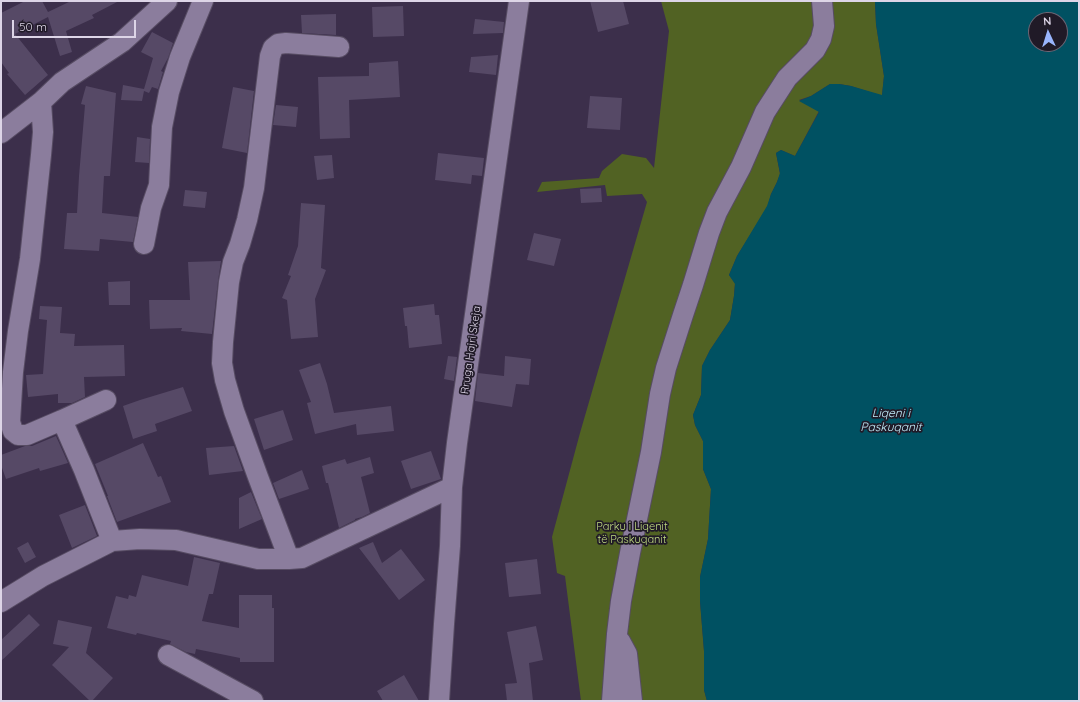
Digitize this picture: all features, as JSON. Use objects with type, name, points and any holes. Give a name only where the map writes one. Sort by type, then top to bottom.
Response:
[{"type":"street","points":[[1,133],[41,102],[62,82],[122,42],[167,1]]},
{"type":"street","points":[[144,244],[151,208],[159,185],[162,127],[169,92],[180,57],[203,1]]},
{"type":"street","name":"Rruga Hajri Skeja","points":[[439,701],[450,546],[452,487],[457,443],[519,1]]},
{"type":"street","points":[[612,701],[617,634],[630,553],[666,368],[717,212],[741,167],[765,112],[787,78],[815,50],[821,39],[824,26],[822,1]]},
{"type":"street","points":[[289,559],[234,411],[225,380],[222,363],[223,342],[229,282],[233,262],[247,220],[254,188],[269,64],[273,48],[278,44],[286,43],[339,47]]},
{"type":"street","points":[[41,102],[43,132],[41,155],[30,259],[13,372],[10,422],[13,430],[18,435],[27,435],[106,400]]},
{"type":"street","points":[[62,420],[84,470],[112,541]]},
{"type":"street","points":[[1,602],[44,576],[112,541],[140,539],[176,540],[258,558],[302,558],[452,487]]},
{"type":"street","points":[[617,634],[627,654],[632,701]]},
{"type":"street","points":[[168,655],[253,701]]},
{"type":"green space","name":"Parku i Liqenit të Paskuqanit","points":[[661,1],[875,1],[876,24],[884,76],[882,96],[851,86],[830,84],[811,96],[799,100],[819,111],[795,156],[781,150],[776,153],[780,174],[771,194],[768,206],[737,256],[729,275],[735,283],[730,320],[710,350],[702,366],[701,395],[693,415],[695,425],[703,441],[703,469],[711,489],[708,539],[700,577],[700,601],[704,651],[704,690],[707,701],[581,701],[565,576],[557,573],[552,537],[580,433],[647,202],[642,194],[607,196],[605,185],[537,192],[542,182],[599,178],[602,171],[622,154],[646,158],[654,168],[669,31]]},
{"type":"water","name":"Liqeni i Paskuqanit","points":[[875,1],[1079,1],[1079,701],[707,701],[704,690],[704,651],[700,601],[700,577],[708,539],[711,489],[703,469],[703,441],[695,425],[693,415],[701,395],[702,366],[710,350],[730,320],[735,284],[729,275],[737,256],[767,206],[777,182],[780,173],[776,153],[781,150],[795,156],[819,112],[799,101],[811,96],[830,84],[851,86],[882,95],[884,76],[876,24]]},
{"type":"building","points":[[25,1],[42,1],[48,12],[71,1],[119,1],[92,15],[94,18],[66,31],[72,52],[60,56],[48,17],[15,34],[48,75],[25,95],[7,74],[9,73],[1,62],[1,13]]},
{"type":"building","points":[[590,1],[623,1],[629,24],[598,32]]},
{"type":"building","points":[[403,6],[404,36],[373,37],[372,7]]},
{"type":"building","points":[[336,14],[336,35],[302,33],[301,15]]},
{"type":"building","points":[[475,19],[504,22],[503,33],[473,34]]},
{"type":"building","points":[[152,32],[173,43],[168,58],[161,71],[163,72],[158,89],[152,87],[149,93],[144,91],[142,101],[121,100],[123,85],[144,89],[153,58],[141,52]]},
{"type":"building","points":[[498,55],[496,75],[469,72],[471,57]]},
{"type":"building","points":[[398,61],[400,97],[349,100],[350,138],[320,139],[318,77],[369,76],[369,63]]},
{"type":"building","points":[[86,86],[116,93],[110,176],[104,176],[102,213],[138,217],[133,242],[100,239],[99,251],[64,249],[67,213],[77,213],[85,105],[81,104]]},
{"type":"building","points":[[233,87],[254,91],[247,153],[222,148]]},
{"type":"building","points":[[590,96],[622,98],[620,130],[587,128]]},
{"type":"building","points":[[276,105],[298,107],[296,127],[273,125]]},
{"type":"building","points":[[137,137],[150,139],[149,163],[135,162]]},
{"type":"building","points":[[438,153],[484,158],[482,176],[472,175],[471,184],[435,180]]},
{"type":"building","points":[[332,155],[334,178],[317,180],[314,156]]},
{"type":"building","points":[[601,188],[602,202],[581,203],[580,189]]},
{"type":"building","points":[[185,190],[207,192],[205,208],[183,206]]},
{"type":"building","points":[[301,203],[325,205],[321,268],[326,270],[315,299],[318,337],[291,339],[287,300],[282,298],[291,276],[288,275],[298,246]]},
{"type":"building","points":[[534,233],[561,239],[554,266],[527,260]]},
{"type":"building","points":[[221,261],[212,334],[181,331],[182,328],[150,329],[149,300],[190,300],[188,262]]},
{"type":"building","points":[[130,281],[130,305],[109,305],[108,282]]},
{"type":"building","points":[[434,304],[435,315],[439,315],[442,344],[409,348],[407,326],[405,326],[403,308]]},
{"type":"building","points":[[40,306],[62,307],[60,333],[75,334],[74,346],[124,345],[125,376],[84,377],[85,397],[72,403],[58,403],[58,394],[28,397],[26,375],[43,374],[47,320],[39,319]]},
{"type":"building","points":[[448,356],[457,357],[454,381],[444,379]]},
{"type":"building","points":[[505,356],[531,359],[529,385],[516,384],[512,407],[475,401],[478,373],[504,376]]},
{"type":"building","points":[[320,363],[334,413],[391,406],[394,431],[357,435],[356,424],[315,434],[307,403],[311,402],[299,370]]},
{"type":"building","points":[[183,387],[192,411],[155,424],[157,431],[133,439],[123,406]]},
{"type":"building","points":[[283,410],[293,440],[264,450],[254,419]]},
{"type":"building","points":[[56,436],[68,463],[40,471],[39,468],[6,479],[1,465],[1,455],[25,446],[32,446]]},
{"type":"building","points":[[143,443],[158,477],[161,476],[171,502],[117,522],[95,464]]},
{"type":"building","points":[[234,446],[243,471],[209,475],[206,448]]},
{"type":"building","points":[[431,451],[441,479],[411,489],[401,461]]},
{"type":"building","points":[[370,457],[374,473],[361,477],[370,513],[339,528],[328,483],[326,483],[322,466],[345,459],[347,464]]},
{"type":"building","points":[[302,470],[309,489],[279,499],[273,483]]},
{"type":"building","points":[[251,492],[262,519],[239,529],[239,498]]},
{"type":"building","points":[[85,505],[97,536],[72,548],[59,515]]},
{"type":"building","points":[[28,542],[36,557],[25,563],[17,548]]},
{"type":"building","points":[[373,542],[382,563],[401,549],[425,580],[399,600],[359,548]]},
{"type":"building","points":[[194,557],[220,563],[213,594],[209,594],[202,621],[239,628],[239,595],[272,595],[272,608],[274,608],[274,662],[240,662],[240,658],[196,649],[195,654],[186,652],[170,644],[171,641],[107,628],[116,596],[128,599],[129,595],[136,597],[142,575],[188,586]]},
{"type":"building","points":[[537,559],[541,594],[509,597],[505,563]]},
{"type":"building","points":[[29,614],[40,625],[1,661],[1,640]]},
{"type":"building","points":[[58,620],[92,627],[86,653],[113,678],[92,701],[90,701],[52,665],[69,647],[53,644]]},
{"type":"building","points":[[536,626],[543,660],[529,663],[533,701],[507,701],[505,684],[517,683],[507,632]]},
{"type":"building","points":[[404,675],[419,701],[383,701],[377,691]]}]
